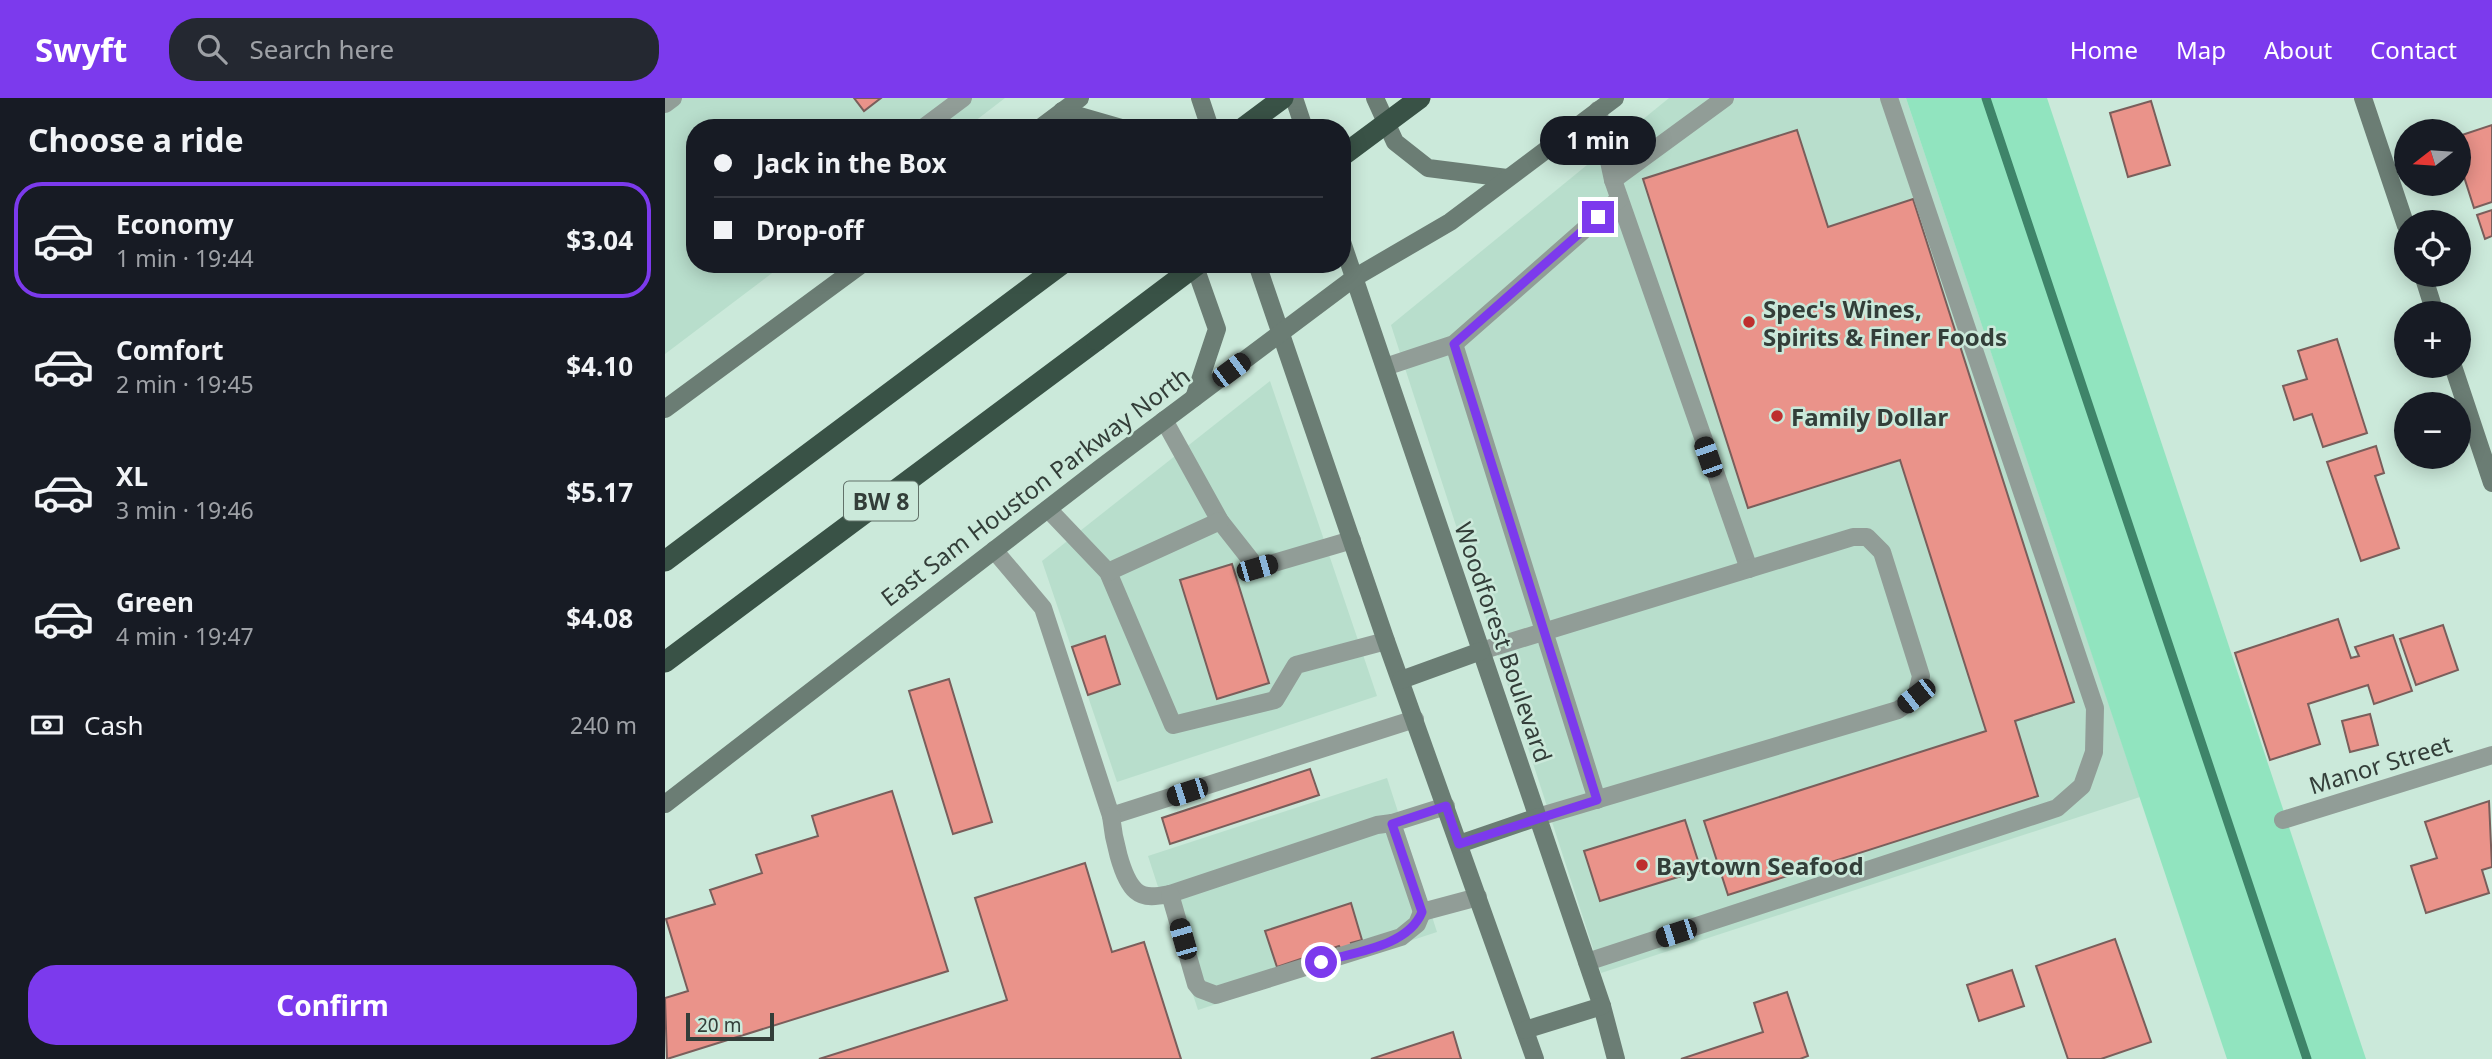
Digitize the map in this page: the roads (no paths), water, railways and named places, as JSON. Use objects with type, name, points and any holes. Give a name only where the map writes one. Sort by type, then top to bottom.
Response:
[{"type":"highway","points":[[1255,119],[1283,98]]},
{"type":"highway","points":[[1351,149],[1420,98]]},
{"type":"highway","points":[[665,561],[1050,273]]},
{"type":"highway","name":"BW 8","points":[[665,662],[1184,273]]},
{"type":"main road","points":[[1200,98],[1207,119]]},
{"type":"main road","points":[[1294,98],[1301,119]]},
{"type":"main road","points":[[1375,98],[1395,142],[1428,168],[1507,178]]},
{"type":"main road","name":"East Sam Houston Parkway North","points":[[665,804],[1164,420],[1354,278],[1450,222],[1615,98]]},
{"type":"main road","points":[[2364,98],[2401,210]]},
{"type":"main road","points":[[1050,119],[1069,103],[1102,119]]},
{"type":"main road","name":"Woodforest Boulevard","points":[[1351,269],[1602,1006],[1616,1059]]},
{"type":"main road","points":[[665,409],[850,273]]},
{"type":"main road","points":[[1194,398],[1217,329],[1199,273]]},
{"type":"main road","points":[[1260,273],[1386,641],[1535,1059]]},
{"type":"main road","points":[[2457,378],[2492,483]]},
{"type":"main road","points":[[1401,680],[1481,651]]},
{"type":"main road","points":[[1459,844],[1538,817]]},
{"type":"main road","points":[[1525,1030],[1602,1006]]},
{"type":"street","points":[[665,104],[673,98]]},
{"type":"street","points":[[935,119],[963,98]]},
{"type":"street","points":[[1613,180],[1725,98]]},
{"type":"street","points":[[1587,962],[2057,808],[2082,786],[2094,752],[2095,708],[1933,220],[1889,98]]},
{"type":"street","points":[[1598,110],[1619,199],[1749,569]]},
{"type":"street","points":[[1385,367],[1454,344],[1619,199]]},
{"type":"street","points":[[1454,344],[1597,800]]},
{"type":"street","points":[[1164,420],[1220,521],[1257,568],[1352,540]]},
{"type":"street","points":[[1048,509],[1108,572],[1173,724],[1275,700],[1296,665],[1386,641]]},
{"type":"street","points":[[1108,572],[1220,521]]},
{"type":"street","points":[[1481,651],[1853,537],[1867,537],[1882,552],[1921,676],[1916,696],[1898,710],[1538,817]]},
{"type":"street","points":[[994,550],[1043,608],[1111,816],[1113,837],[1127,876],[1137,892],[1151,897],[1170,894],[1377,825],[1392,824],[1446,806]]},
{"type":"street","points":[[1111,816],[1415,719]]},
{"type":"street","name":"Manor Street","points":[[2283,820],[2492,755]]},
{"type":"street","points":[[1170,894],[1196,984],[1200,989],[1216,995],[1401,937],[1417,924],[1422,912],[1392,824]]},
{"type":"street","points":[[1422,912],[1478,897]]},
{"type":"waterway","points":[[1986,98],[2307,1059]]},
{"type":"place","name":"Spec's Wines, Spirits & Finer Foods","points":[[1749,322]]},
{"type":"place","name":"Family Dollar","points":[[1777,416]]},
{"type":"place","name":"Baytown Seafood","points":[[1642,865]]}]
